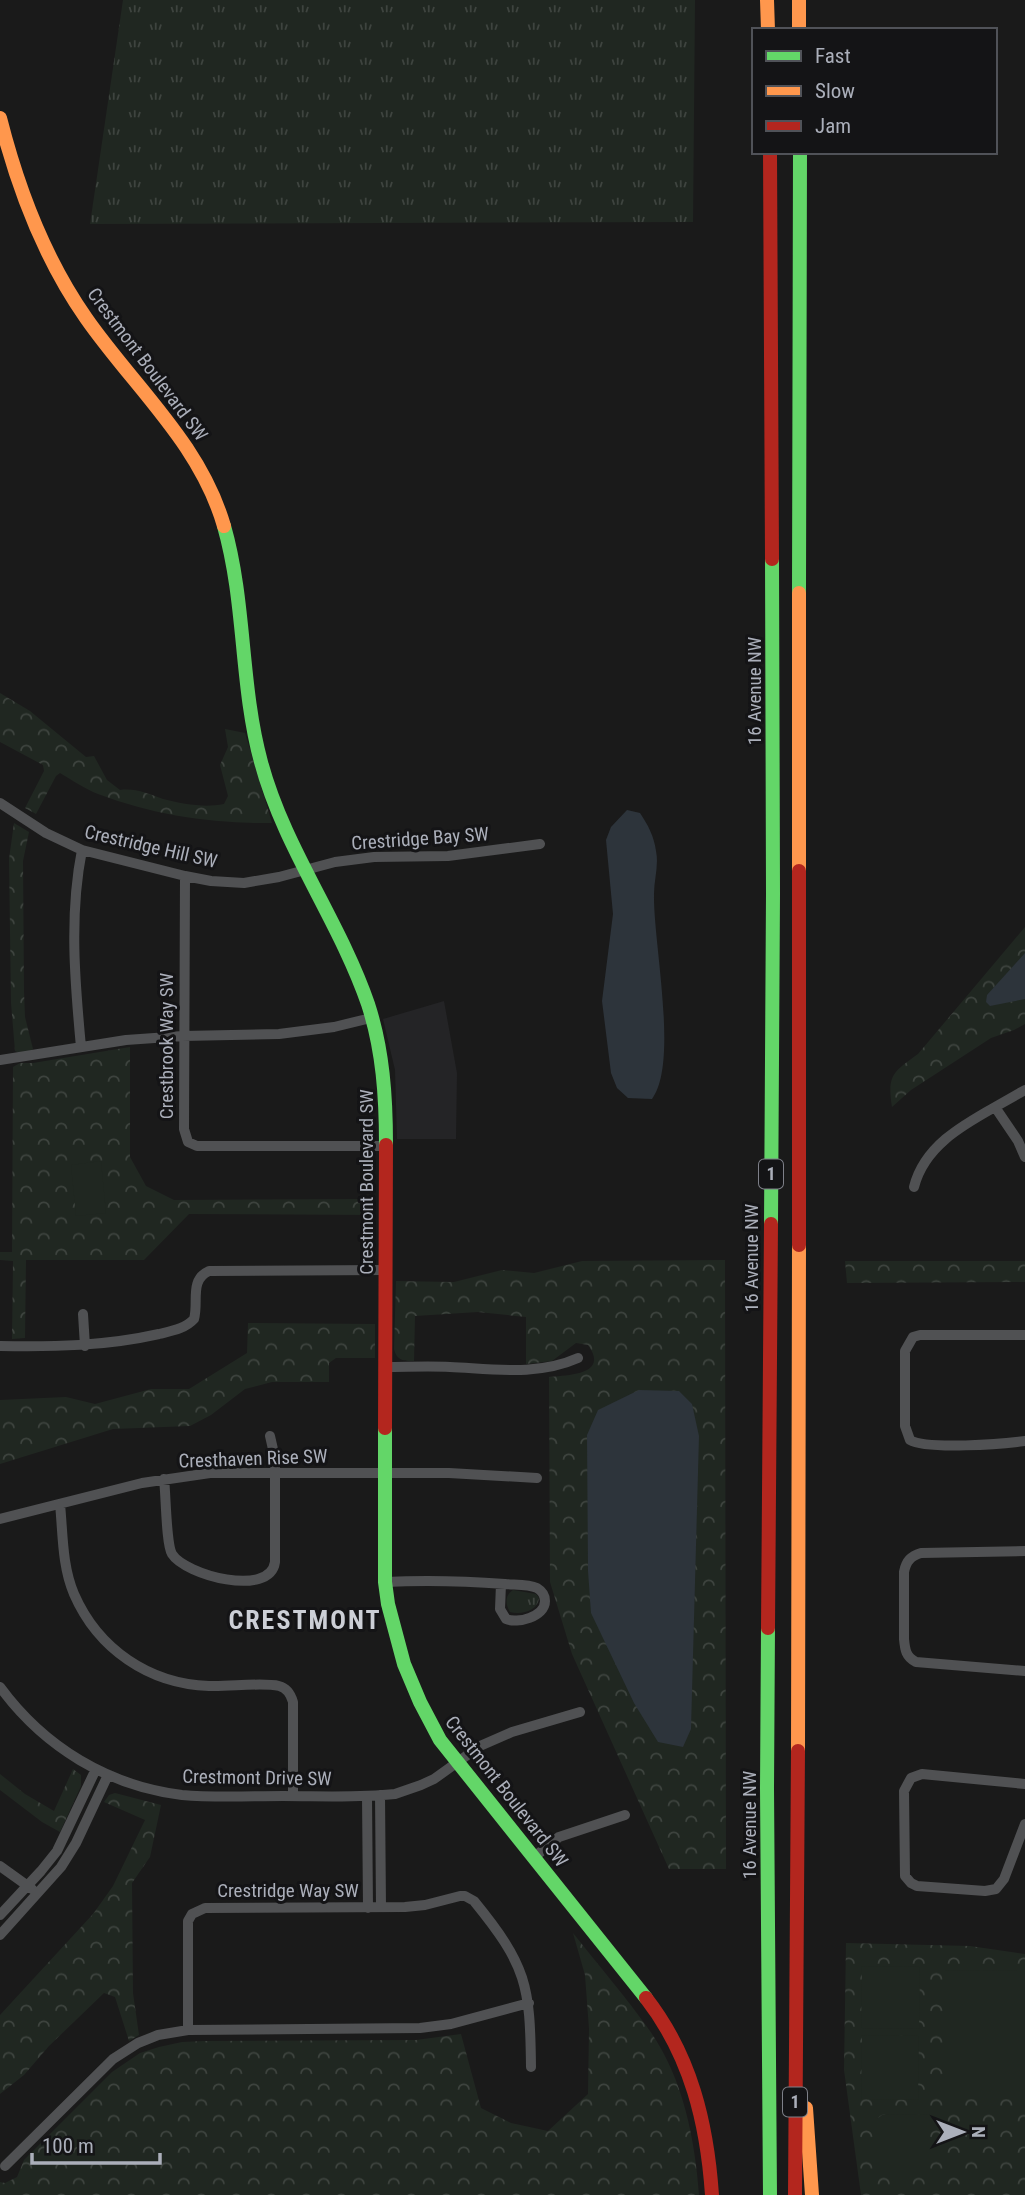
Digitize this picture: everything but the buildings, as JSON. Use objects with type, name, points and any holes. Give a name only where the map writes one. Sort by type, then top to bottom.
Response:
[{"type":"main road","points":[[767,0],[768,28]]},
{"type":"main road","points":[[799,0],[799,28]]},
{"type":"main road","name":"Crestmont Boulevard SW","points":[[0,118],[23,195],[70,292],[110,350],[173,426],[202,474],[218,510],[237,583],[252,718],[260,762],[277,811],[362,991],[371,1018],[384,1076],[386,1146],[386,1581],[391,1623],[411,1688],[440,1740],[657,2011],[678,2046],[704,2119],[712,2195]]},
{"type":"main road","name":"16 Avenue NW","points":[[770,154],[773,894],[767,1788],[770,2195]]},
{"type":"main road","name":"1","points":[[795,2195],[800,154]]},
{"type":"main road","points":[[795,2010],[808,2124],[812,2195]]},
{"type":"street","name":"Crestridge Hill SW","points":[[0,803],[46,833],[82,850],[185,876],[244,883],[279,877],[304,869]]},
{"type":"street","name":"Crestridge Bay SW","points":[[304,869],[354,859],[448,856],[540,844]]},
{"type":"street","points":[[81,1047],[75,938],[76,892],[82,850]]},
{"type":"street","name":"Crestbrook Way SW","points":[[185,876],[184,1129],[188,1142],[197,1146],[386,1146]]},
{"type":"street","points":[[0,1060],[126,1040],[279,1034],[334,1027],[371,1018]]},
{"type":"street","points":[[914,1187],[920,1167],[926,1158],[951,1135],[1025,1090]]},
{"type":"street","points":[[995,1107],[1018,1141],[1025,1157]]},
{"type":"street","points":[[0,1346],[85,1346],[136,1339],[189,1325],[195,1316],[197,1282],[209,1271],[386,1270]]},
{"type":"street","points":[[83,1314],[85,1346]]},
{"type":"street","points":[[1025,1335],[913,1337],[906,1345],[905,1351],[905,1426],[908,1437],[921,1444],[975,1445],[1025,1441]]},
{"type":"street","points":[[386,1367],[507,1370],[552,1368],[578,1357]]},
{"type":"street","points":[[164,1479],[170,1546],[176,1559],[214,1577],[259,1580],[267,1577],[275,1567],[275,1458],[270,1436]]},
{"type":"street","name":"Cresthaven Rise SW","points":[[0,1518],[164,1479],[210,1473],[385,1472],[537,1478]]},
{"type":"street","points":[[60,1504],[66,1565],[74,1593],[95,1631],[119,1655],[146,1672],[179,1683],[208,1686],[280,1686],[290,1694],[293,1702],[293,1796]]},
{"type":"street","points":[[1025,1551],[921,1553],[909,1558],[904,1572],[905,1650],[911,1659],[922,1663],[1025,1671]]},
{"type":"street","points":[[386,1581],[456,1581],[501,1584],[538,1589],[545,1600],[542,1610],[537,1615],[517,1621],[506,1619],[500,1609],[501,1584]]},
{"type":"street","name":"Crestmont Drive SW","points":[[0,1687],[19,1711],[66,1752],[108,1775],[148,1788],[184,1795],[395,1794],[421,1785],[480,1746],[512,1732],[580,1712]]},
{"type":"street","points":[[0,1915],[49,1861],[62,1841],[96,1769]]},
{"type":"street","points":[[1025,1784],[922,1774],[911,1778],[904,1791],[905,1876],[920,1886],[985,1891],[996,1889],[1004,1879],[1025,1824]]},
{"type":"street","points":[[0,1935],[70,1854],[108,1775]]},
{"type":"street","points":[[367,1796],[368,1908]]},
{"type":"street","points":[[380,1796],[380,1908]]},
{"type":"street","points":[[533,1857],[559,1837],[625,1815]]},
{"type":"street","points":[[0,1866],[39,1893]]},
{"type":"street","name":"Crestridge Way SW","points":[[188,2030],[188,1924],[192,1914],[205,1908],[380,1908],[425,1905],[460,1896],[472,1899],[510,1949],[520,1969],[529,2003]]},
{"type":"street","points":[[5,2166],[113,2059],[138,2043],[158,2035],[188,2030],[420,2028],[451,2024],[529,2003],[531,2067]]},
{"type":"shaded area","points":[[627,810],[640,813],[643,817],[657,856],[654,894],[663,1001],[664,1059],[660,1082],[652,1099],[628,1098],[617,1088],[611,1073],[602,1001],[613,914],[606,840],[611,827]]},
{"type":"shaded area","points":[[1025,953],[1025,999],[990,1006],[986,1002],[987,995]]},
{"type":"shaded area","points":[[444,1001],[457,1073],[456,1139],[397,1139],[395,1070],[383,1019]]},
{"type":"shaded area","points":[[639,1390],[679,1391],[692,1404],[699,1436],[691,1729],[683,1747],[658,1742],[634,1703],[591,1613],[587,1435],[598,1410]]},
{"type":"green space","points":[[123,0],[695,0],[693,222],[90,224]]},
{"type":"green space","points":[[0,693],[30,711],[86,757],[94,756],[107,780],[120,790],[137,791],[186,804],[224,804],[228,796],[220,765],[228,747],[225,729],[245,733],[272,823],[205,820],[140,808],[98,794],[60,773],[36,814],[25,808],[44,771],[43,765],[0,742]]},
{"type":"green space","points":[[14,823],[29,832],[23,861],[24,991],[25,1017],[33,1049],[22,1053],[15,1051],[11,1003],[9,859]]},
{"type":"green space","points":[[1025,927],[1025,1024],[991,1038],[911,1090],[892,1107],[890,1088],[897,1070],[918,1054]]},
{"type":"green space","points":[[130,1047],[130,1157],[146,1186],[174,1200],[375,1199],[375,1215],[189,1214],[144,1260],[26,1260],[25,1338],[12,1339],[13,1261],[0,1260],[0,1252],[12,1252],[13,1067],[20,1063]]},
{"type":"green space","points":[[101,1161],[106,1213],[76,1216],[71,1165]]},
{"type":"green space","points":[[725,1260],[726,1869],[669,1869],[572,1654],[550,1582],[549,1377],[584,1372],[594,1362],[593,1355],[588,1345],[576,1343],[552,1361],[526,1364],[526,1317],[478,1312],[415,1316],[414,1361],[401,1360],[394,1349],[396,1281],[454,1282],[502,1270],[534,1273],[582,1261]]},
{"type":"green space","points":[[845,1261],[1025,1261],[1025,1282],[847,1283]]},
{"type":"green space","points":[[248,1323],[375,1324],[375,1358],[336,1358],[329,1363],[329,1382],[272,1382],[245,1389],[211,1415],[190,1426],[113,1429],[0,1464],[0,1400],[66,1397],[95,1404],[151,1389],[189,1389],[247,1353]]},
{"type":"green space","points":[[513,1590],[536,1594],[539,1598],[536,1606],[528,1611],[510,1612],[507,1600],[508,1594]]},
{"type":"green space","points":[[73,1769],[81,1775],[81,1786],[60,1832],[42,1822],[0,1790],[0,1774],[25,1794],[54,1811]]},
{"type":"green space","points":[[115,1793],[161,1805],[150,1857],[132,1883],[133,1993],[139,2035],[129,2041],[115,1997],[104,1993],[49,2046],[24,2075],[0,2094],[0,2015],[93,1914],[113,1886],[145,1820],[104,1802],[109,1795]]},
{"type":"green space","points":[[573,1933],[650,2031],[671,2069],[690,2131],[699,2195],[0,2195],[0,2182],[5,2183],[17,2177],[24,2160],[112,2072],[140,2053],[182,2042],[416,2040],[461,2034],[481,2108],[511,2123],[548,2131],[588,2094],[589,2029],[585,1975]]},
{"type":"green space","points":[[846,1943],[970,1946],[1025,1954],[1025,2195],[861,2195],[844,2070]]},
{"type":"green space","points":[[862,1966],[920,1967],[919,2029],[861,2028]]},
{"type":"green space","points":[[945,1970],[1025,1971],[1025,2099],[945,2099]]},
{"type":"green space","points":[[862,2035],[919,2036],[918,2100],[861,2099]]},
{"type":"green space","points":[[930,2114],[930,2170],[877,2170],[877,2119],[882,2115]]},
{"type":"traffic: fast","points":[[799,593],[800,154]]},
{"type":"traffic: fast","points":[[224,526],[236,585],[249,703],[261,762],[283,824],[342,943],[368,1004],[383,1074],[386,1145]]},
{"type":"traffic: fast","points":[[771,1224],[772,559]]},
{"type":"traffic: fast","points":[[385,1428],[385,1582],[404,1664],[420,1702],[440,1740],[646,1998]]},
{"type":"traffic: fast","points":[[768,1628],[770,2195]]},
{"type":"traffic: slow","points":[[767,0],[768,28]]},
{"type":"traffic: slow","points":[[799,0],[799,28]]},
{"type":"traffic: slow","points":[[0,118],[24,197],[57,271],[86,318],[182,442],[199,468],[224,526]]},
{"type":"traffic: slow","points":[[799,593],[799,871]]},
{"type":"traffic: slow","points":[[798,1751],[799,1245]]},
{"type":"traffic: slow","points":[[806,2108],[812,2195]]},
{"type":"traffic: jam","points":[[770,154],[772,559]]},
{"type":"traffic: jam","points":[[799,871],[799,1245]]},
{"type":"traffic: jam","points":[[385,1428],[386,1145]]},
{"type":"traffic: jam","points":[[768,1628],[771,1224]]},
{"type":"traffic: jam","points":[[795,2195],[798,1751]]},
{"type":"traffic: jam","points":[[646,1998],[675,2043],[694,2091],[706,2142],[712,2195]]},
{"type":"district","name":"CRESTMONT","points":[[305,1620]]}]
